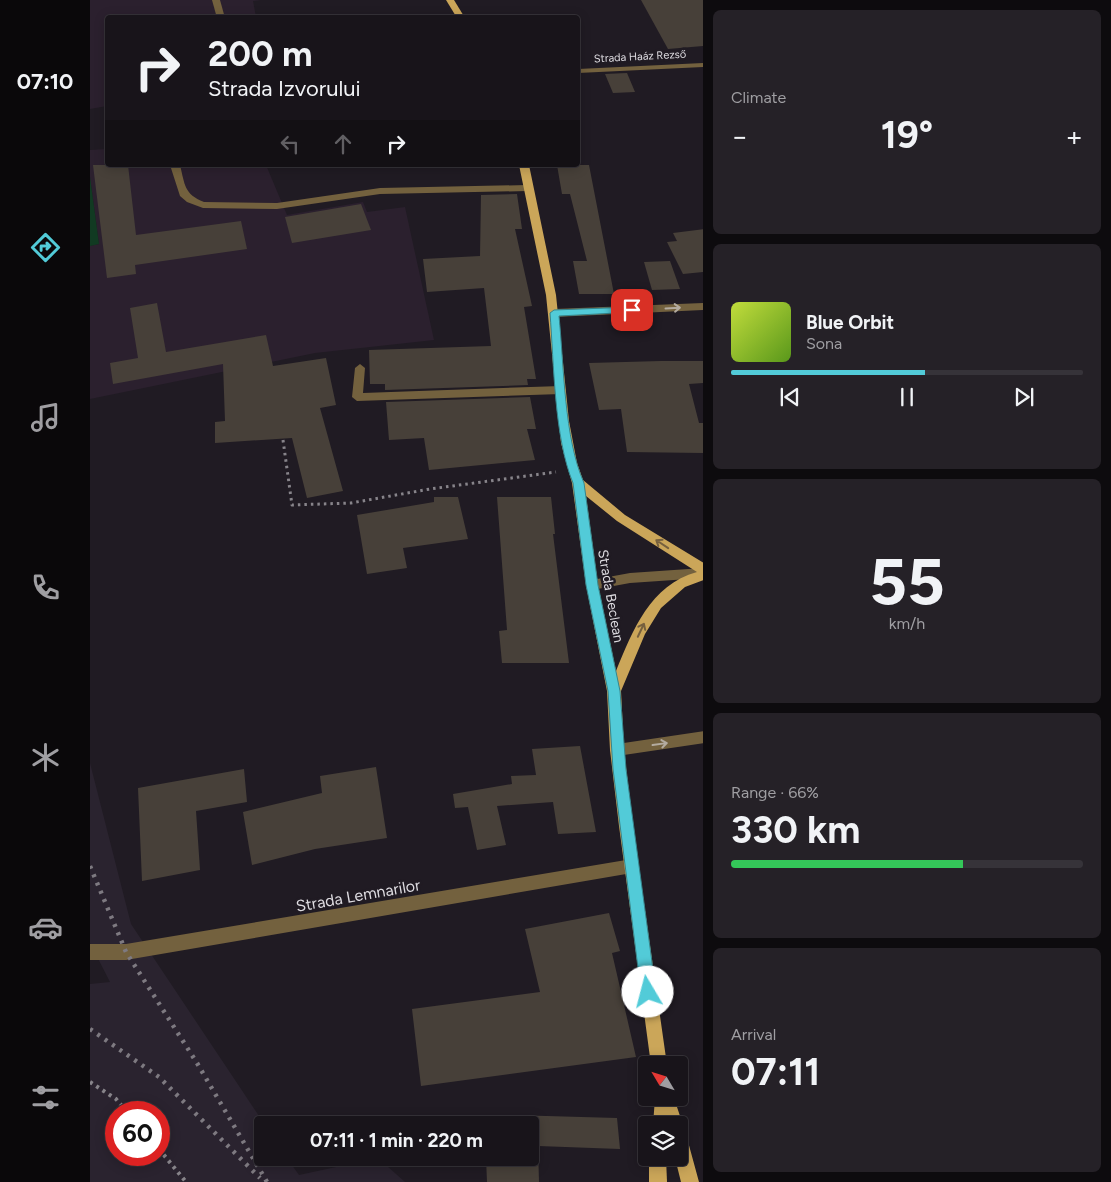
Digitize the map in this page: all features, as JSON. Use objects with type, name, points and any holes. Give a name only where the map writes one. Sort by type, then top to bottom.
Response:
[{"type":"main road","points":[[450,0],[459,15]]},
{"type":"main road","name":"Strada Beclean","points":[[524,167],[554,313],[563,413],[573,470],[578,483],[592,585],[614,691],[617,750],[658,1056]]},
{"type":"main road","points":[[578,483],[621,518],[703,572]]},
{"type":"main road","points":[[614,691],[643,626],[658,602],[682,582],[703,573]]},
{"type":"main road","points":[[658,1166],[658,1182]]},
{"type":"main road","points":[[686,1166],[690,1182]]},
{"type":"street","points":[[216,0],[220,15]]},
{"type":"street","name":"Strada Haáz Rezső","points":[[580,71],[703,65]]},
{"type":"street","points":[[176,167],[183,194],[190,200],[203,205],[277,206],[390,191],[528,188]]},
{"type":"street","points":[[390,191],[395,204]]},
{"type":"street","points":[[554,313],[703,306]]},
{"type":"street","points":[[360,368],[357,397],[561,390]]},
{"type":"street","points":[[592,585],[630,578],[703,573]]},
{"type":"street","points":[[617,750],[703,737]]},
{"type":"street","name":"Strada Lemnarilor","points":[[90,952],[126,952],[632,866]]},
{"type":"path","points":[[283,440],[292,505],[351,503],[573,470]]},
{"type":"path","points":[[90,1082],[118,1101]]},
{"type":"path","points":[[170,1163],[186,1182]]},
{"type":"shaded area","points":[[90,0],[261,0],[253,1],[256,15],[105,15],[105,106],[90,109]]},
{"type":"shaded area","points":[[105,149],[105,167],[267,167],[287,215],[363,202],[367,212],[405,207],[434,340],[315,353],[90,399],[90,246],[99,244],[90,177],[90,150]]},
{"type":"shaded area","points":[[90,763],[131,924],[259,1116],[254,1116],[254,1166],[293,1166],[299,1175],[341,1166],[387,1166],[405,1182],[90,1182],[90,984],[110,982],[90,943]]},
{"type":"green space","points":[[90,177],[99,244],[90,246]]},
{"type":"building","points":[[641,0],[703,0],[703,46],[668,49]]},
{"type":"building","points":[[627,73],[635,92],[613,93],[605,74]]},
{"type":"building","points":[[93,165],[128,167],[136,235],[241,221],[247,249],[135,265],[136,274],[107,278]]},
{"type":"building","points":[[589,165],[614,294],[579,294],[573,261],[587,261],[570,194],[562,194],[557,167]]},
{"type":"building","points":[[517,194],[522,229],[515,229],[532,306],[524,307],[536,379],[527,379],[528,385],[385,390],[385,384],[370,384],[369,350],[491,346],[484,288],[427,292],[423,259],[480,256],[481,195]]},
{"type":"building","points":[[361,204],[371,230],[292,243],[285,217]]},
{"type":"building","points":[[703,229],[703,272],[683,274],[667,242],[677,241],[673,233]]},
{"type":"building","points":[[670,261],[680,289],[652,290],[644,262]]},
{"type":"building","points":[[157,303],[166,352],[266,335],[273,366],[326,358],[336,405],[320,408],[343,491],[307,498],[292,438],[215,443],[215,422],[225,421],[223,364],[113,384],[110,363],[138,358],[130,308]]},
{"type":"building","points":[[703,361],[703,383],[689,384],[699,423],[703,423],[703,453],[627,452],[621,409],[599,410],[589,363]]},
{"type":"building","points":[[530,397],[536,429],[527,429],[535,460],[429,470],[424,438],[389,440],[386,402]]},
{"type":"building","points":[[434,497],[458,497],[468,539],[403,548],[407,568],[367,574],[357,515],[434,502]]},
{"type":"building","points":[[497,497],[551,497],[555,534],[553,534],[569,663],[502,663],[499,631],[507,630]]},
{"type":"building","points":[[580,746],[596,832],[558,834],[553,802],[497,806],[506,845],[477,850],[468,807],[455,808],[453,794],[512,784],[511,776],[536,775],[532,749]]},
{"type":"building","points":[[376,767],[387,838],[315,849],[252,865],[243,812],[322,793],[320,776]]},
{"type":"building","points":[[244,769],[247,802],[196,811],[200,870],[142,881],[138,788]]},
{"type":"building","points":[[609,913],[620,951],[612,953],[636,1057],[421,1086],[412,1009],[540,992],[525,929]]},
{"type":"building","points":[[511,1115],[617,1118],[620,1149],[539,1146],[539,1116],[509,1116]]},
{"type":"building","points":[[486,1166],[539,1166],[539,1182],[487,1182]]},
{"type":"railway","points":[[90,866],[126,952],[197,1063],[267,1182]]},
{"type":"railway","points":[[90,1029],[159,1077],[260,1178]]},
{"type":"route","points":[[632,310],[554,313],[563,413],[573,470],[578,483],[592,585],[614,691],[619,769],[648,992]]}]
